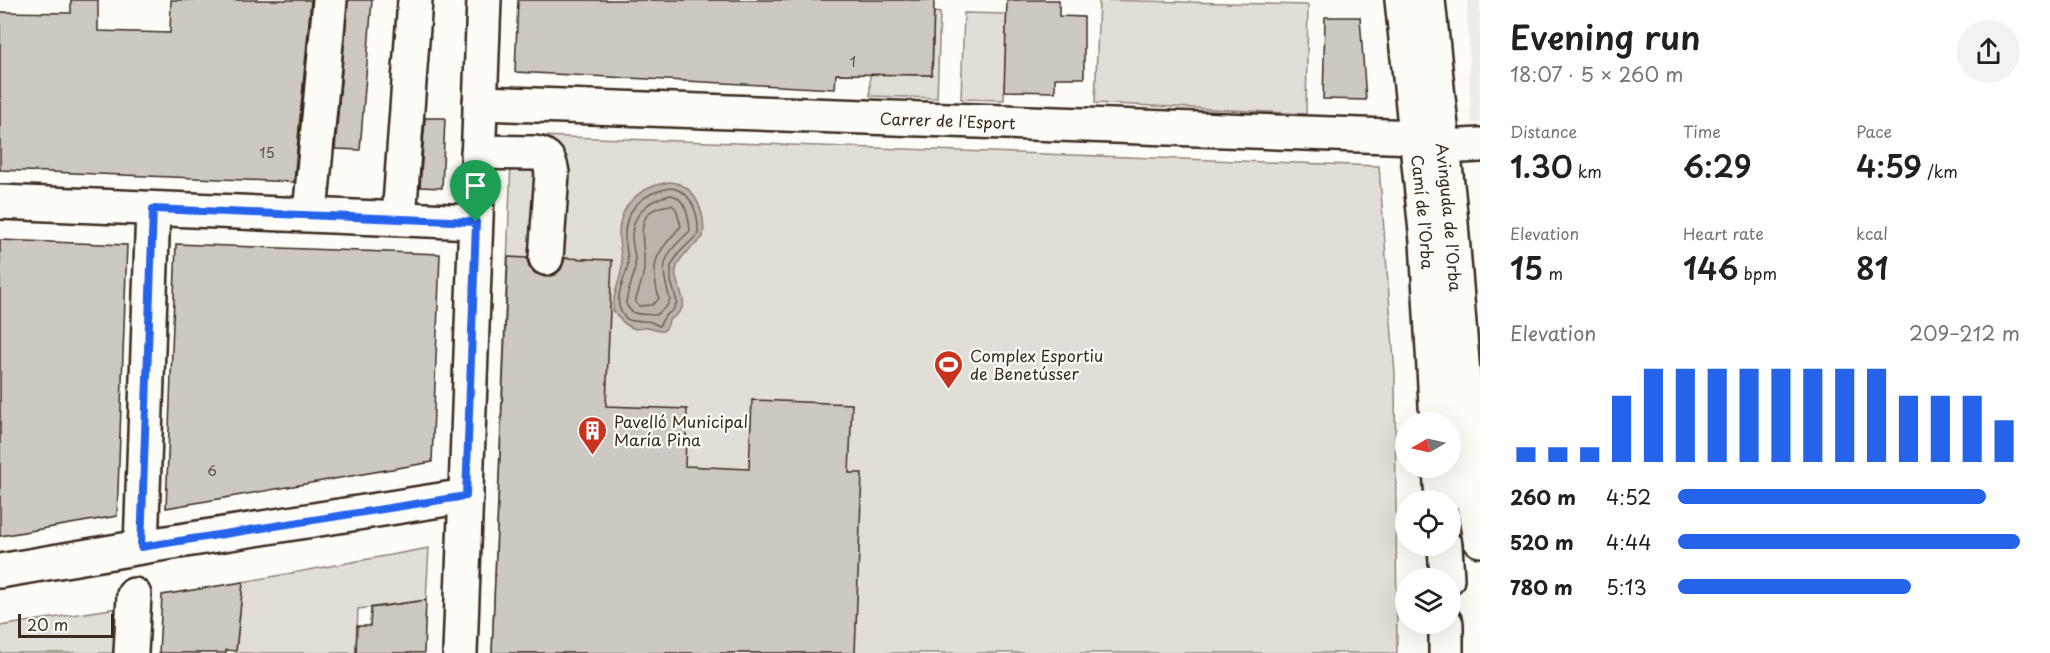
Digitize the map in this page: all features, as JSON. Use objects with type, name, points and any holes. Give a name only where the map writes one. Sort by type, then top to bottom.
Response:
[{"type":"street","points":[[310,214],[330,0]]},
{"type":"street","points":[[399,218],[415,0]]},
{"type":"street","points":[[460,653],[484,0]]},
{"type":"street","name":"Camí de l'Orba","points":[[1402,0],[1429,142],[1427,242],[1436,412]]},
{"type":"street","name":"Avinguda de l'Orba","points":[[1428,0],[1429,142],[1451,223],[1473,500],[1480,540]]},
{"type":"street","name":"Carrer de l'Esport","points":[[480,103],[1429,142],[1480,146]]},
{"type":"street","points":[[478,152],[535,153],[543,154],[550,161],[552,173],[546,258]]},
{"type":"street","points":[[0,202],[476,222]]},
{"type":"street","points":[[141,547],[153,209]]},
{"type":"street","points":[[0,571],[466,496]]},
{"type":"street","points":[[131,653],[134,595]]},
{"type":"street","points":[[1446,634],[1446,653]]},
{"type":"shaded area","points":[[1099,0],[1308,5],[1306,114],[1095,103]]},
{"type":"shaded area","points":[[1467,0],[1480,0],[1480,124],[1471,123]]},
{"type":"shaded area","points":[[934,12],[940,13],[937,98],[870,96],[870,74],[932,75]]},
{"type":"shaded area","points":[[964,13],[1007,14],[1004,100],[961,99]]},
{"type":"shaded area","name":"Complex Esportiu de Benetússer","points":[[512,135],[1379,166],[1395,374],[1395,634],[1397,634],[1397,653],[492,653]]},
{"type":"shaded area","points":[[429,548],[426,600],[358,609],[356,653],[236,653],[243,582]]},
{"type":"shaded area","points":[[118,608],[116,653],[0,653],[0,626]]},
{"type":"water","points":[[670,182],[687,188],[693,194],[701,210],[703,237],[683,256],[676,270],[677,283],[683,302],[678,314],[669,320],[668,326],[663,331],[636,329],[623,322],[613,310],[622,265],[619,240],[622,215],[640,193],[659,184]]},
{"type":"building","points":[[71,0],[98,0],[98,31],[170,33],[171,0],[311,0],[294,182],[0,170],[0,12],[71,13]]},
{"type":"building","points":[[348,0],[372,0],[360,150],[335,149]]},
{"type":"building","points":[[518,0],[934,0],[932,75],[836,74],[835,89],[515,72]]},
{"type":"building","points":[[1007,0],[1059,0],[1059,16],[1084,17],[1084,78],[1055,78],[1055,92],[1004,91]]},
{"type":"building","points":[[1325,17],[1360,17],[1366,100],[1323,99]]},
{"type":"building","points":[[425,118],[445,118],[442,188],[420,187]]},
{"type":"building","points":[[0,240],[127,245],[117,516],[0,536]]},
{"type":"building","points":[[176,244],[440,254],[432,462],[166,508]]},
{"type":"building","name":"Pavelló Municipal María Pina","points":[[508,257],[527,258],[529,267],[535,273],[545,277],[555,275],[561,269],[565,258],[612,260],[606,406],[687,409],[685,466],[749,469],[752,400],[852,404],[849,473],[862,473],[855,653],[492,653]]},
{"type":"building","points":[[243,582],[236,651],[159,653],[162,595]]},
{"type":"building","points":[[426,600],[424,653],[356,653],[357,626],[370,626],[371,608]]},
{"type":"place","name":"Complex Esportiu de Benetússer","points":[[949,390]]},
{"type":"place","name":"Pavelló Municipal María Pina","points":[[593,456]]},
{"type":"route","points":[[153,209],[476,222],[466,496],[141,547],[153,209]]}]
